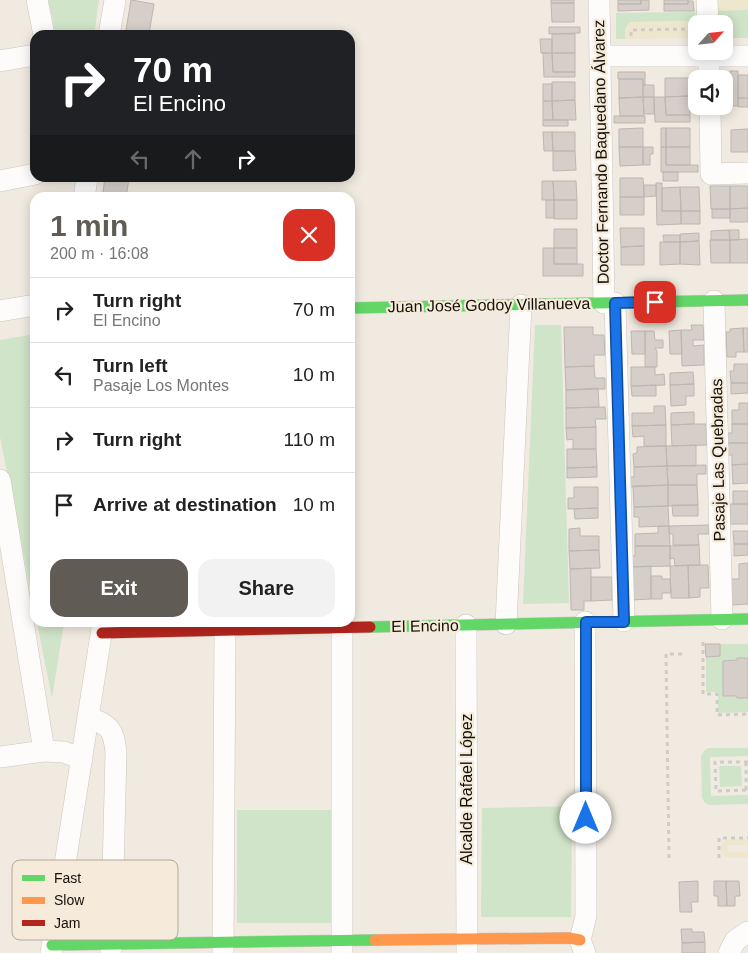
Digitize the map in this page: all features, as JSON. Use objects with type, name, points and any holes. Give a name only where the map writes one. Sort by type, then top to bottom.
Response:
[{"type":"street","points":[[38,0],[43,30]]},
{"type":"street","points":[[110,30],[115,0]]},
{"type":"street","name":"Doctor Fernando Baquedano Álvarez","points":[[599,0],[609,303],[624,622]]},
{"type":"street","points":[[707,0],[708,15]]},
{"type":"street","points":[[600,56],[688,54]]},
{"type":"street","points":[[733,55],[748,56]]},
{"type":"street","points":[[0,62],[30,56]]},
{"type":"street","points":[[710,115],[711,174],[748,173]]},
{"type":"street","points":[[0,181],[30,175]]},
{"type":"street","name":"Juan José Godoy Villanueva","points":[[355,308],[748,300]]},
{"type":"street","name":"Pasaje Las Quebradas","points":[[714,301],[722,619]]},
{"type":"street","points":[[506,624],[521,305]]},
{"type":"street","points":[[0,311],[30,306]]},
{"type":"street","points":[[0,480],[6,551],[44,751]]},
{"type":"street","name":"El Encino","points":[[103,628],[225,632],[748,619]]},
{"type":"street","points":[[52,949],[467,946],[569,938],[582,946],[586,916],[586,622]]},
{"type":"street","name":"Alcalde Rafael López","points":[[466,625],[467,946]]},
{"type":"street","points":[[66,860],[103,628]]},
{"type":"street","points":[[342,629],[342,947]]},
{"type":"street","points":[[223,948],[225,632]]},
{"type":"street","points":[[89,717],[107,725],[114,736],[116,752],[113,860]]},
{"type":"street","points":[[0,759],[44,751],[64,752],[82,759]]},
{"type":"street","points":[[729,953],[735,941],[748,932]]},
{"type":"path","points":[[702,641],[703,694],[717,694],[717,715],[748,714]]},
{"type":"path","points":[[669,858],[666,654],[682,654]]},
{"type":"path","points":[[715,762],[747,762],[747,790],[716,791],[715,762]]},
{"type":"path","points":[[719,858],[719,838],[748,838]]},
{"type":"green space","points":[[48,0],[99,0],[95,30],[55,30]]},
{"type":"green space","points":[[712,0],[748,0],[748,38],[733,38],[733,15],[713,15]]},
{"type":"green space","points":[[695,12],[695,15],[688,15],[688,21],[630,22],[625,29],[625,39],[616,39],[616,13]]},
{"type":"green space","points":[[535,325],[561,325],[569,603],[523,604]]},
{"type":"green space","points":[[30,335],[30,586],[0,437],[0,340]]},
{"type":"green space","points":[[38,627],[63,627],[52,698]]},
{"type":"green space","points":[[720,644],[748,644],[748,658],[723,661],[723,696],[748,698],[748,712],[718,713],[718,692],[706,692],[706,657],[720,656]]},
{"type":"green space","points":[[708,748],[748,748],[748,756],[710,758],[711,796],[748,795],[748,804],[709,805],[704,802],[702,797],[701,756]]},
{"type":"green space","points":[[719,766],[741,766],[742,786],[720,787]]},
{"type":"green space","points":[[572,806],[571,917],[481,917],[482,808]]},
{"type":"green space","points":[[237,810],[331,810],[333,923],[237,923]]},
{"type":"sand","points":[[712,0],[748,0],[748,10],[712,11]]},
{"type":"sand","points":[[695,12],[701,12],[701,15],[695,15]]},
{"type":"sand","points":[[688,21],[688,38],[625,39],[625,29],[630,22]]},
{"type":"sand","points":[[748,839],[748,845],[729,845],[727,848],[729,852],[748,852],[748,858],[728,858],[721,853],[721,845],[727,840]]},
{"type":"building","points":[[131,0],[154,4],[150,30],[126,30]]},
{"type":"building","points":[[551,0],[574,0],[574,3],[551,3]]},
{"type":"building","points":[[618,0],[641,0],[641,4],[618,4]]},
{"type":"building","points":[[641,0],[649,0],[649,10],[618,11],[618,4],[641,4]]},
{"type":"building","points":[[664,0],[688,0],[688,4],[664,4]]},
{"type":"building","points":[[688,1],[693,1],[694,11],[664,11],[664,4],[688,4]]},
{"type":"building","points":[[551,3],[574,3],[574,22],[552,22]]},
{"type":"building","points":[[549,27],[580,27],[580,33],[549,34]]},
{"type":"building","points":[[552,34],[575,34],[575,53],[552,53]]},
{"type":"building","points":[[540,39],[552,39],[552,53],[541,53]]},
{"type":"building","points":[[543,53],[552,53],[553,72],[575,72],[575,77],[544,77]]},
{"type":"building","points":[[552,53],[575,53],[575,72],[553,72]]},
{"type":"building","points":[[733,71],[738,71],[738,106],[733,106]]},
{"type":"building","points":[[618,72],[645,72],[645,85],[643,85],[643,79],[618,79]]},
{"type":"building","points":[[738,75],[748,75],[748,98],[738,98]]},
{"type":"building","points":[[665,78],[688,78],[688,96],[665,97]]},
{"type":"building","points":[[619,79],[643,79],[643,97],[619,98]]},
{"type":"building","points":[[552,82],[575,82],[575,100],[552,101]]},
{"type":"building","points":[[543,84],[552,84],[552,101],[543,101]]},
{"type":"building","points":[[643,85],[654,85],[654,97],[643,97]]},
{"type":"building","points":[[688,96],[688,115],[666,115],[665,97]]},
{"type":"building","points":[[643,97],[654,97],[654,114],[644,114]]},
{"type":"building","points":[[643,97],[644,116],[620,116],[619,98]]},
{"type":"building","points":[[654,97],[665,97],[666,115],[690,115],[690,122],[655,122]]},
{"type":"building","points":[[738,98],[748,98],[748,107],[738,107]]},
{"type":"building","points":[[575,100],[576,120],[553,120],[552,101]]},
{"type":"building","points":[[543,101],[552,101],[553,120],[543,120]]},
{"type":"building","points":[[614,116],[645,116],[645,123],[614,123]]},
{"type":"building","points":[[543,120],[568,120],[568,126],[543,126]]},
{"type":"building","points":[[643,128],[643,147],[619,147],[619,129]]},
{"type":"building","points":[[661,128],[666,128],[666,147],[661,147]]},
{"type":"building","points":[[666,128],[690,128],[690,147],[666,147]]},
{"type":"building","points":[[748,129],[748,152],[731,152],[731,130]]},
{"type":"building","points":[[543,132],[552,132],[553,151],[544,151]]},
{"type":"building","points":[[552,132],[575,132],[575,151],[553,151]]},
{"type":"building","points":[[619,147],[643,147],[643,165],[620,166]]},
{"type":"building","points":[[643,147],[653,147],[653,154],[650,154],[650,165],[643,165]]},
{"type":"building","points":[[661,147],[666,147],[666,165],[698,165],[698,172],[661,172]]},
{"type":"building","points":[[666,147],[690,147],[690,165],[666,165]]},
{"type":"building","points":[[553,151],[575,151],[576,170],[553,171]]},
{"type":"building","points":[[663,172],[678,172],[678,181],[663,181]]},
{"type":"building","points":[[620,178],[643,178],[644,197],[620,197]]},
{"type":"building","points":[[542,181],[553,181],[554,200],[542,200]]},
{"type":"building","points":[[553,181],[576,181],[577,200],[554,200]]},
{"type":"building","points":[[104,182],[128,182],[127,192],[103,192]]},
{"type":"building","points":[[656,183],[662,183],[662,211],[681,211],[681,224],[657,225]]},
{"type":"building","points":[[644,185],[656,185],[656,196],[644,197]]},
{"type":"building","points":[[710,186],[730,186],[730,209],[711,209]]},
{"type":"building","points":[[730,186],[748,186],[748,208],[730,209]]},
{"type":"building","points":[[680,187],[681,211],[662,211],[662,188]]},
{"type":"building","points":[[680,187],[699,187],[700,211],[681,211]]},
{"type":"building","points":[[620,197],[644,197],[644,215],[620,215]]},
{"type":"building","points":[[546,200],[554,200],[554,218],[546,218]]},
{"type":"building","points":[[554,200],[577,200],[577,219],[554,219]]},
{"type":"building","points":[[748,208],[748,222],[730,222],[730,209]]},
{"type":"building","points":[[712,209],[730,209],[730,218],[712,218]]},
{"type":"building","points":[[681,211],[700,211],[700,224],[681,224]]},
{"type":"building","points":[[620,228],[644,228],[644,246],[621,247]]},
{"type":"building","points":[[554,229],[577,229],[577,248],[554,248]]},
{"type":"building","points":[[729,230],[739,230],[739,240],[730,240]]},
{"type":"building","points":[[729,230],[730,240],[711,240],[711,231]]},
{"type":"building","points":[[699,233],[699,241],[680,242],[680,234]]},
{"type":"building","points":[[663,235],[680,235],[680,242],[664,242]]},
{"type":"building","points":[[748,239],[748,263],[730,263],[730,240]]},
{"type":"building","points":[[710,240],[730,240],[730,263],[711,263]]},
{"type":"building","points":[[699,241],[700,265],[680,264],[680,242]]},
{"type":"building","points":[[660,242],[680,242],[680,264],[660,265]]},
{"type":"building","points":[[644,246],[644,265],[621,265],[621,247]]},
{"type":"building","points":[[543,248],[554,248],[554,264],[583,264],[583,276],[543,276]]},
{"type":"building","points":[[554,248],[577,248],[577,264],[554,264]]},
{"type":"building","points":[[691,325],[703,325],[704,340],[693,340],[693,346],[704,345],[704,365],[682,366],[681,330],[692,330]]},
{"type":"building","points":[[564,327],[593,327],[593,335],[604,335],[605,355],[594,355],[594,366],[565,367]]},
{"type":"building","points":[[743,328],[744,352],[736,352],[736,357],[727,357],[726,332],[730,332],[730,329]]},
{"type":"building","points":[[743,328],[748,328],[748,352],[744,352]]},
{"type":"building","points":[[681,330],[682,354],[670,354],[669,331]]},
{"type":"building","points":[[631,331],[645,331],[645,354],[632,354]]},
{"type":"building","points":[[645,331],[654,331],[655,340],[663,340],[663,348],[655,348],[657,351],[657,367],[645,367]]},
{"type":"building","points":[[734,364],[748,364],[748,383],[731,383],[730,371],[734,371]]},
{"type":"building","points":[[594,366],[595,378],[605,378],[605,389],[566,390],[565,367]]},
{"type":"building","points":[[631,367],[655,367],[655,375],[664,374],[665,385],[631,386]]},
{"type":"building","points":[[693,372],[694,384],[670,385],[670,373]]},
{"type":"building","points":[[731,383],[748,383],[748,393],[731,394]]},
{"type":"building","points":[[694,384],[694,396],[686,396],[686,405],[671,406],[670,385]]},
{"type":"building","points":[[656,385],[656,396],[632,396],[631,386]]},
{"type":"building","points":[[598,388],[599,407],[566,408],[566,390]]},
{"type":"building","points":[[739,403],[748,403],[748,424],[732,424],[732,410],[739,410]]},
{"type":"building","points":[[654,406],[665,406],[666,425],[632,426],[632,413],[654,413]]},
{"type":"building","points":[[605,407],[606,419],[595,419],[596,427],[566,428],[566,408]]},
{"type":"building","points":[[694,412],[694,424],[671,425],[671,413]]},
{"type":"building","points":[[706,424],[707,445],[672,446],[671,425]]},
{"type":"building","points":[[732,424],[748,424],[748,443],[727,443],[727,433],[732,433]]},
{"type":"building","points":[[666,425],[666,446],[644,446],[644,436],[633,437],[632,426]]},
{"type":"building","points":[[596,427],[596,449],[573,449],[573,439],[567,440],[566,428]]},
{"type":"building","points":[[727,443],[748,443],[748,464],[732,465],[732,455],[728,455]]},
{"type":"building","points":[[696,445],[696,466],[667,466],[666,446]]},
{"type":"building","points":[[666,446],[667,466],[634,467],[633,454],[637,453],[637,447]]},
{"type":"building","points":[[567,449],[596,449],[597,467],[567,468]]},
{"type":"building","points":[[748,464],[748,483],[733,484],[732,465]]},
{"type":"building","points":[[706,465],[706,474],[697,474],[697,485],[668,485],[667,466]]},
{"type":"building","points":[[667,466],[668,485],[629,487],[629,477],[634,477],[634,467]]},
{"type":"building","points":[[597,467],[597,477],[567,478],[567,468]]},
{"type":"building","points":[[668,485],[668,506],[634,507],[633,486]]},
{"type":"building","points":[[668,485],[697,485],[698,505],[668,506]]},
{"type":"building","points":[[574,487],[598,487],[598,508],[568,509],[568,498],[574,498]]},
{"type":"building","points":[[733,491],[748,491],[748,504],[733,504]]},
{"type":"building","points":[[730,504],[748,504],[748,524],[730,524]]},
{"type":"building","points":[[672,505],[698,505],[698,516],[673,516]]},
{"type":"building","points":[[668,506],[669,526],[639,527],[639,517],[634,517],[634,507]]},
{"type":"building","points":[[598,508],[598,518],[575,519],[574,509]]},
{"type":"building","points":[[709,525],[709,534],[698,534],[699,545],[673,545],[673,534],[669,534],[669,526]]},
{"type":"building","points":[[658,526],[669,526],[670,546],[635,546],[635,534],[658,533]]},
{"type":"building","points":[[580,528],[580,536],[599,536],[599,550],[569,551],[569,529]]},
{"type":"building","points":[[733,531],[748,531],[748,544],[734,544]]},
{"type":"building","points":[[734,544],[748,544],[748,555],[734,556]]},
{"type":"building","points":[[699,545],[700,565],[675,566],[674,558],[670,559],[670,546]]},
{"type":"building","points":[[635,546],[670,546],[670,566],[631,567],[630,556],[635,556]]},
{"type":"building","points":[[599,550],[600,568],[570,569],[569,551]]},
{"type":"building","points":[[748,563],[748,604],[731,605],[731,579],[739,579],[739,564]]},
{"type":"building","points":[[688,565],[708,565],[709,588],[700,588],[700,597],[689,598]]},
{"type":"building","points":[[688,565],[689,598],[671,598],[670,566]]},
{"type":"building","points":[[651,566],[651,599],[631,600],[631,567]]},
{"type":"building","points":[[591,568],[591,601],[584,601],[584,610],[571,610],[570,569]]},
{"type":"building","points":[[651,576],[662,576],[662,579],[670,579],[671,593],[662,593],[662,599],[651,599]]},
{"type":"building","points":[[591,577],[612,577],[612,600],[591,601]]},
{"type":"building","points":[[705,644],[720,644],[720,656],[706,657]]},
{"type":"building","points":[[737,658],[748,658],[748,698],[723,696],[723,661],[737,660]]},
{"type":"building","points":[[698,881],[698,902],[691,902],[692,912],[680,912],[679,882]]},
{"type":"building","points":[[714,881],[726,881],[727,906],[718,906],[718,896],[714,896]]},
{"type":"building","points":[[726,881],[739,881],[740,896],[735,896],[735,906],[727,906]]},
{"type":"building","points":[[681,929],[692,929],[692,932],[704,932],[705,942],[682,943]]},
{"type":"building","points":[[705,942],[705,953],[682,953],[682,943]]},
{"type":"traffic: fast","points":[[355,308],[748,300]]},
{"type":"traffic: fast","points":[[370,627],[748,619]]},
{"type":"traffic: fast","points":[[52,945],[375,940]]},
{"type":"traffic: slow","points":[[375,940],[569,938],[580,940]]},
{"type":"traffic: jam","points":[[102,633],[370,627]]},
{"type":"route","points":[[586,818],[586,622],[624,622],[615,303],[655,302]]}]
